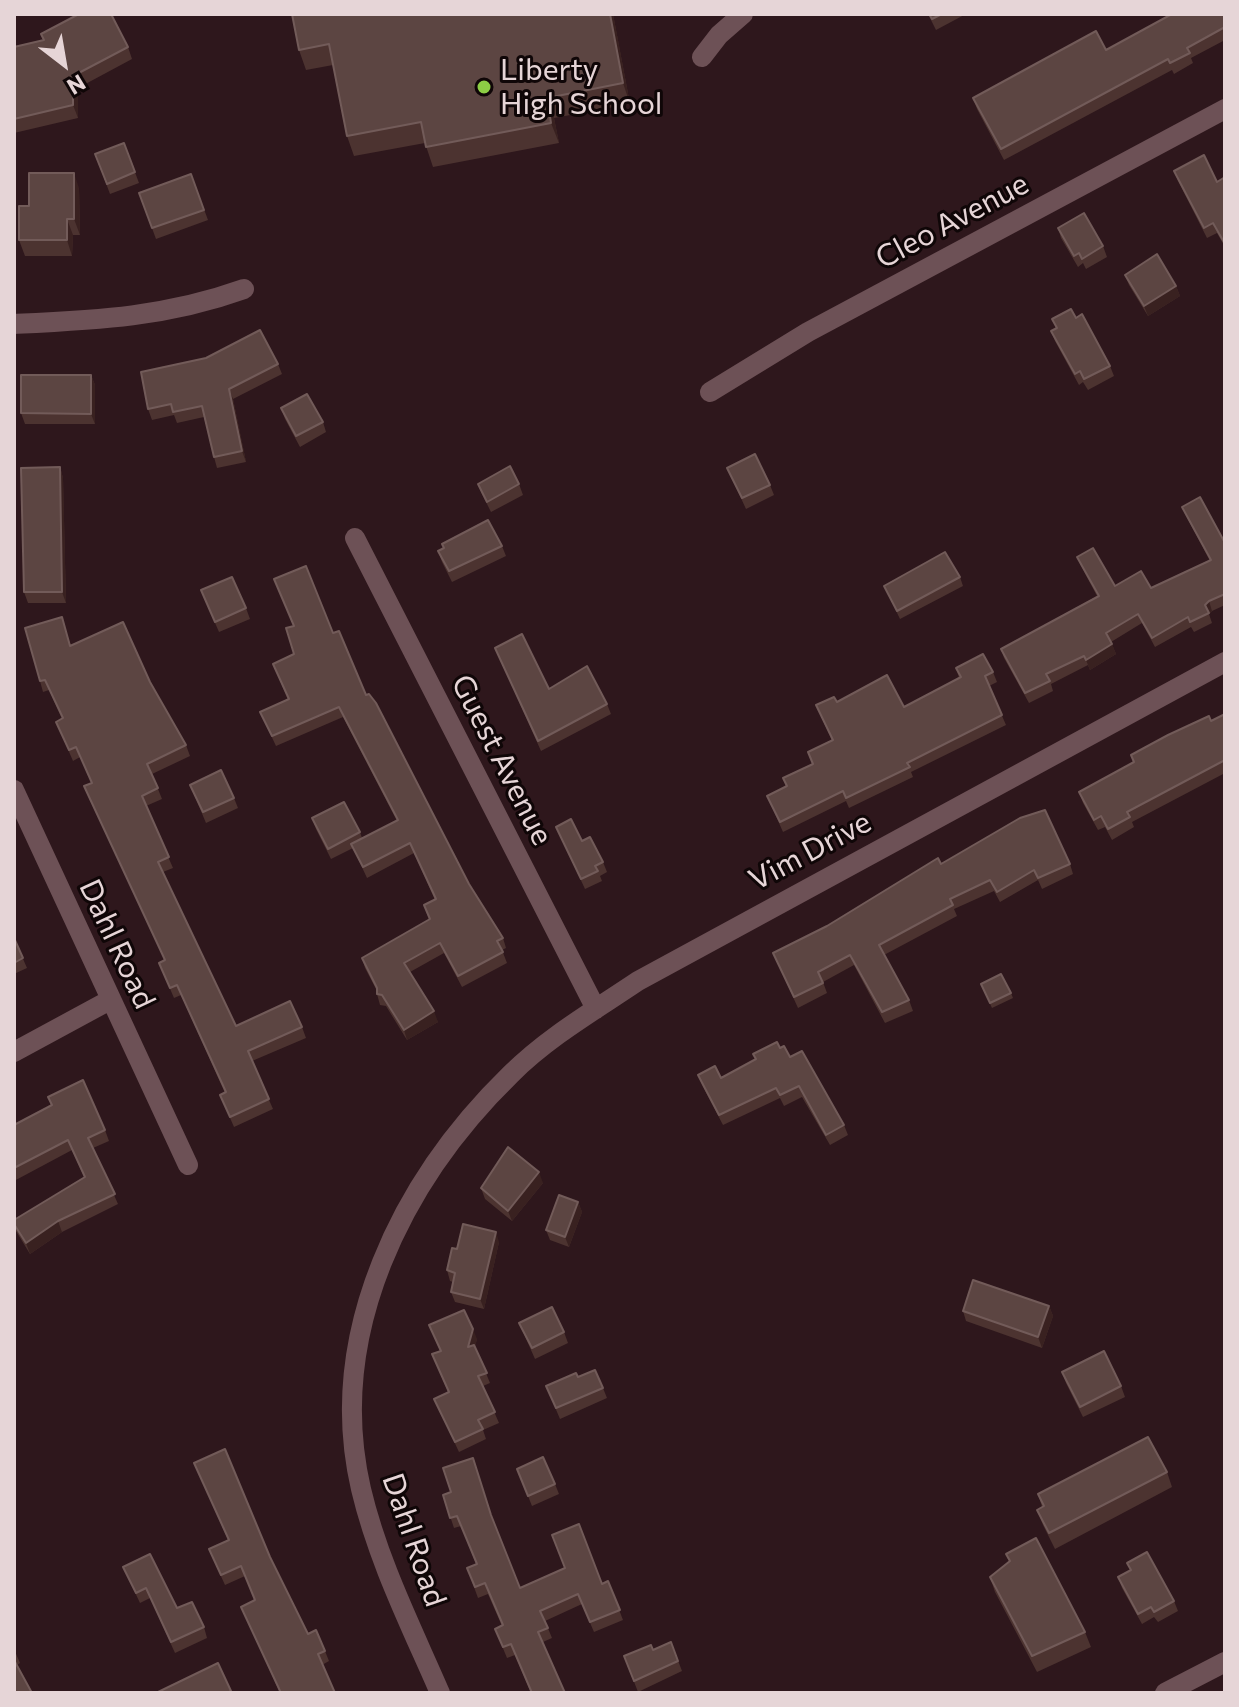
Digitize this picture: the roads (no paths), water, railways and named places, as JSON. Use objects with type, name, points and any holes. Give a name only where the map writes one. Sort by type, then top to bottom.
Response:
[{"type":"street","points":[[702,57],[719,35],[743,14]]},
{"type":"street","name":"Cleo Avenue","points":[[710,392],[808,332],[1225,109]]},
{"type":"street","points":[[14,324],[127,318],[207,302],[244,289]]},
{"type":"street","name":"Guest Avenue","points":[[355,538],[596,1009]]},
{"type":"street","name":"Vim Drive","points":[[454,1137],[513,1072],[596,1009],[721,934],[1225,662]]},
{"type":"street","name":"Dahl Road","points":[[14,790],[188,1165]]},
{"type":"street","points":[[14,1052],[110,1000]]},
{"type":"street","name":"Dahl Road","points":[[440,1693],[374,1535],[361,1486],[353,1387],[364,1318],[395,1231],[425,1174],[454,1137]]},
{"type":"street","points":[[1165,1693],[1225,1662]]},
{"type":"place","name":"Liberty High School","points":[[484,87]]}]
